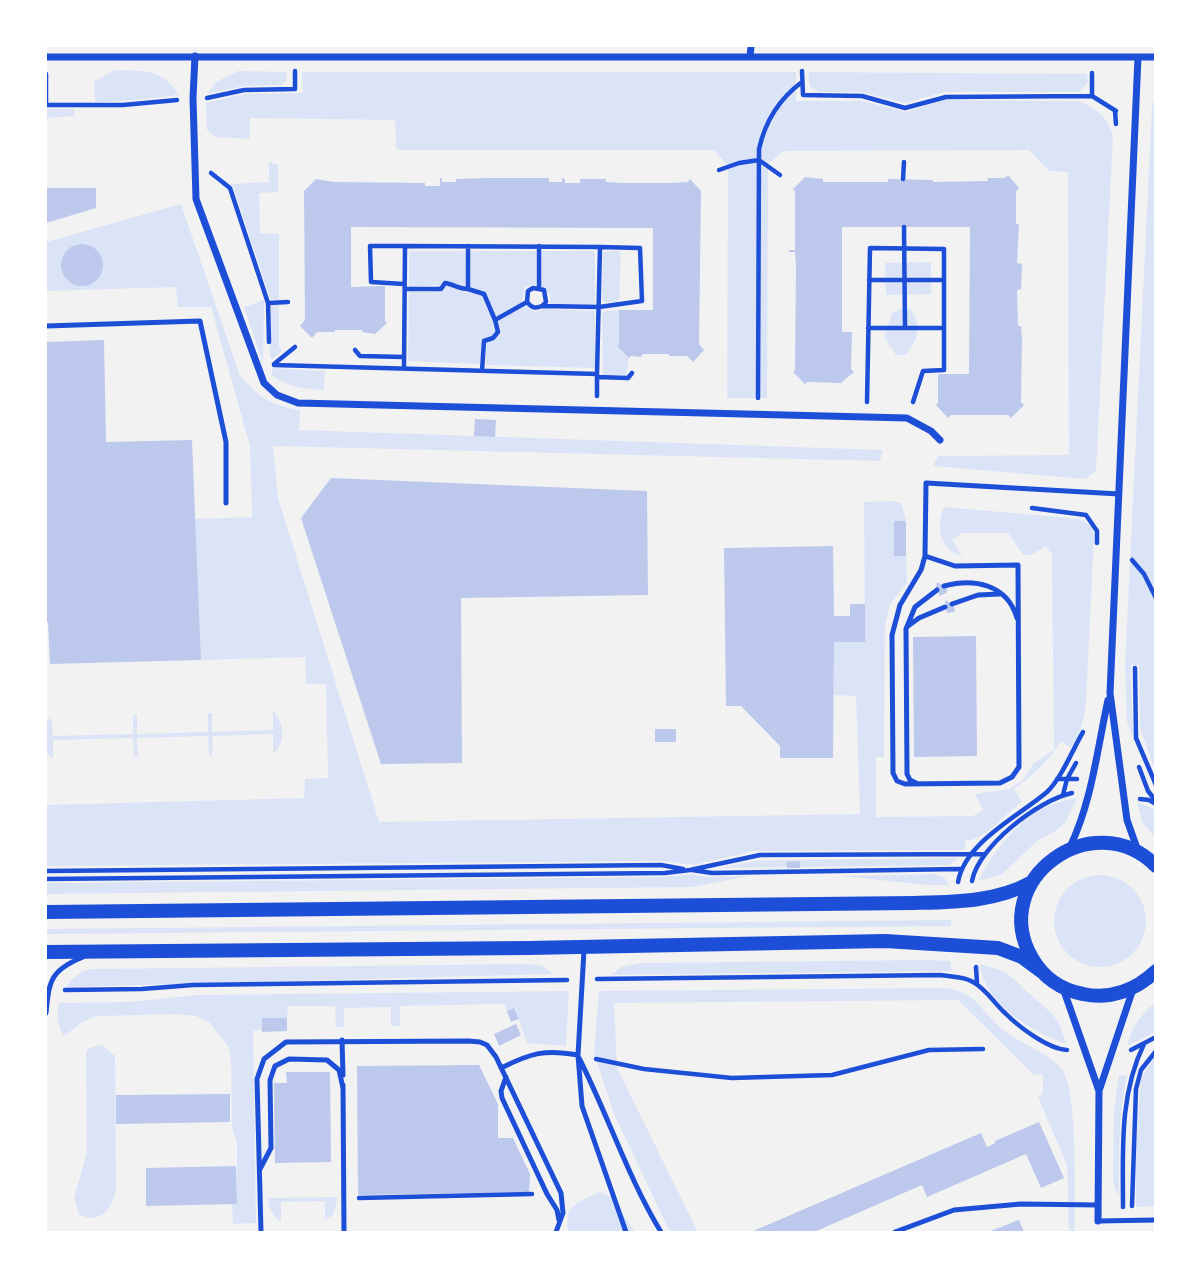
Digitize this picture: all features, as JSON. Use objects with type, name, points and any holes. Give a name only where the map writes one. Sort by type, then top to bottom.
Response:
[{"type":"main road","points":[[46,912],[914,903],[989,898],[1010,892],[1031,882],[1049,863],[1070,849],[1087,843],[1122,845],[1138,852],[1156,866]]},
{"type":"main road","points":[[1031,882],[1023,905],[1022,928],[1028,951],[1041,971]]},
{"type":"main road","points":[[46,952],[918,942],[998,948],[1022,957],[1062,987],[1097,996],[1122,993],[1155,972]]},
{"type":"street","points":[[750,57],[751,46]]},
{"type":"street","points":[[46,57],[1156,57]]},
{"type":"street","points":[[195,57],[196,200],[264,383],[277,395],[298,403],[907,418],[931,431],[940,440]]},
{"type":"street","points":[[1070,849],[1089,794],[1110,692],[1138,57]]},
{"type":"street","points":[[1110,692],[1127,820],[1138,852]]},
{"type":"street","points":[[1062,987],[1099,1091]]},
{"type":"street","points":[[1098,1221],[1099,1091],[1133,988]]},
{"type":"lane","points":[[46,326],[200,321],[226,442],[226,503]]},
{"type":"lane","points":[[925,556],[955,566],[1018,565],[1019,767],[1016,773],[1000,783],[900,783],[893,773],[892,635],[900,605],[921,570],[925,556],[926,483],[1119,494]]},
{"type":"lane","points":[[943,586],[980,583],[990,586],[1002,594],[1013,609],[1019,628]]},
{"type":"lane","points":[[918,784],[910,780],[907,774],[906,629],[915,607],[937,590]]},
{"type":"lane","points":[[906,629],[919,618],[978,595],[1002,594]]},
{"type":"lane","points":[[584,946],[578,1055],[582,1106],[626,1233]]},
{"type":"lane","points":[[46,1013],[51,979],[58,969],[97,951]]},
{"type":"lane","points":[[342,1040],[344,1233]]},
{"type":"lane","points":[[261,1233],[257,1079],[264,1059],[286,1042],[342,1040],[480,1042],[492,1051],[561,1193],[563,1205],[557,1230]]},
{"type":"lane","points":[[501,1068],[528,1055],[553,1051],[578,1055]]},
{"type":"lane","points":[[578,1055],[601,1101],[646,1208],[661,1233]]},
{"type":"lane","points":[[260,1173],[271,1148],[270,1080],[275,1066],[289,1059],[327,1060],[339,1070],[343,1088]]},
{"type":"lane","points":[[506,1077],[501,1095],[557,1210],[557,1230]]},
{"type":"lane","points":[[895,1233],[954,1210],[1021,1204],[1098,1205]]},
{"type":"lane","points":[[1098,1221],[1156,1220]]},
{"type":"path","points":[[1091,96],[1093,57]]},
{"type":"path","points":[[802,58],[803,95],[862,96],[905,107],[946,97],[1091,96],[1115,111],[1137,112]]},
{"type":"path","points":[[758,400],[759,149],[764,128],[777,108],[792,89],[803,82]]},
{"type":"path","points":[[195,159],[230,188],[268,303],[271,365]]},
{"type":"path","points":[[719,170],[759,160],[780,175]]},
{"type":"path","points":[[903,179],[904,162]]},
{"type":"path","points":[[904,227],[905,328]]},
{"type":"path","points":[[482,371],[484,341],[494,338],[498,332],[484,294],[476,289],[460,289],[445,283],[441,289],[371,282],[370,246],[640,248],[642,302],[599,307],[531,307],[527,302],[528,291],[539,288]]},
{"type":"path","points":[[404,369],[405,246]]},
{"type":"path","points":[[467,246],[468,289]]},
{"type":"path","points":[[539,246],[539,288],[546,295],[542,306]]},
{"type":"path","points":[[600,247],[597,396],[610,397]]},
{"type":"path","points":[[878,404],[867,404],[870,248],[944,249],[944,370],[923,371],[907,418]]},
{"type":"path","points":[[869,280],[944,280]]},
{"type":"path","points":[[268,303],[288,302]]},
{"type":"path","points":[[495,320],[527,302]]},
{"type":"path","points":[[868,328],[944,328]]},
{"type":"path","points":[[271,365],[295,347]]},
{"type":"path","points":[[355,350],[360,356],[404,357]]},
{"type":"path","points":[[257,364],[628,378],[632,373]]},
{"type":"path","points":[[745,400],[766,401]]},
{"type":"path","points":[[1031,508],[1086,516],[1097,531],[1097,544]]},
{"type":"path","points":[[1116,541],[1144,574],[1156,598]]},
{"type":"path","points":[[1135,668],[1136,738],[1155,783]]},
{"type":"path","points":[[958,882],[961,869],[973,854],[1014,815],[1049,791],[1088,723]]},
{"type":"path","points":[[971,886],[972,876],[985,854],[1016,822],[1063,795],[1089,794]]},
{"type":"path","points":[[1124,797],[1149,800],[1156,804]]},
{"type":"path","points":[[46,879],[665,873],[760,855],[985,854]]},
{"type":"path","points":[[46,871],[661,865],[712,873],[961,869]]},
{"type":"path","points":[[48,990],[142,989],[219,984],[940,975],[963,978],[976,984],[1005,1014],[1033,1036],[1062,1049],[1084,1051]]},
{"type":"path","points":[[1111,1052],[1127,1052],[1156,1037]]},
{"type":"path","points":[[1123,1220],[1126,1102],[1134,1063],[1144,1043]]},
{"type":"path","points":[[578,1055],[644,1069],[732,1078],[832,1075],[929,1050],[983,1049]]},
{"type":"path","points":[[1132,1221],[1136,1089],[1141,1070],[1156,1051]]},
{"type":"path","points":[[344,1198],[547,1194]]},
{"type":"shaded area","points":[[115,70],[143,71],[159,75],[173,86],[179,95],[95,102],[94,82]]},
{"type":"shaded area","points":[[238,71],[286,72],[287,80],[282,85],[244,86],[207,94],[216,82]]},
{"type":"shaded area","points":[[302,72],[796,72],[796,101],[863,101],[906,112],[945,100],[1078,101],[1090,107],[1104,118],[1113,135],[1096,471],[1085,479],[933,466],[938,456],[1069,455],[1068,172],[1049,171],[1029,150],[783,151],[768,164],[767,398],[727,398],[728,166],[714,150],[400,150],[396,148],[395,120],[250,118],[250,139],[215,137],[207,130],[206,103],[244,94],[303,93]]},
{"type":"shaded area","points":[[808,72],[1087,74],[1088,82],[1079,92],[945,92],[905,103],[861,92],[819,92],[810,86]]},
{"type":"shaded area","points":[[1155,92],[1155,770],[1140,728],[1139,665],[1131,665],[1133,738],[1127,722],[1125,665],[1152,107]]},
{"type":"shaded area","points":[[46,109],[74,109],[74,116],[46,118]]},
{"type":"shaded area","points":[[269,162],[278,165],[278,192],[259,193],[260,233],[279,234],[279,300],[270,299],[233,186],[229,184],[269,182]]},
{"type":"shaded area","points":[[181,204],[240,376],[266,399],[300,410],[299,430],[883,450],[880,461],[273,446],[278,498],[379,822],[860,814],[856,696],[834,695],[834,642],[865,642],[864,502],[894,501],[902,504],[906,521],[894,521],[894,555],[906,556],[907,583],[890,604],[885,625],[884,757],[876,757],[876,817],[973,816],[983,810],[975,794],[1009,789],[1023,780],[1033,764],[1054,750],[1052,555],[1046,546],[1031,555],[1023,555],[1008,533],[962,533],[952,540],[962,556],[955,554],[945,544],[940,530],[944,507],[1081,519],[1092,527],[1094,537],[1086,702],[1082,726],[1071,748],[1061,741],[1052,755],[1014,789],[1022,802],[988,831],[973,840],[965,841],[965,850],[754,851],[694,865],[662,861],[46,866],[46,805],[304,798],[305,779],[328,778],[326,684],[306,684],[305,657],[201,660],[195,519],[252,517],[250,446],[211,307],[178,307],[176,287],[46,291],[46,242]]},
{"type":"shaded area","points":[[465,251],[466,285],[470,251],[536,251],[536,285],[525,286],[522,302],[499,315],[501,318],[525,306],[535,312],[545,309],[595,311],[595,368],[486,365],[486,346],[482,345],[480,364],[408,361],[409,292],[436,292],[438,285],[409,287],[409,252]]},
{"type":"shaded area","points":[[541,251],[595,253],[595,305],[549,305],[551,296],[540,287]]},
{"type":"shaded area","points":[[603,253],[621,253],[617,302],[605,302],[602,299]]},
{"type":"shaded area","points":[[931,262],[931,294],[886,295],[885,263]]},
{"type":"shaded area","points":[[264,300],[263,364],[244,307]]},
{"type":"shaded area","points":[[270,304],[279,304],[279,347],[282,351],[273,359],[270,358]]},
{"type":"shaded area","points":[[910,309],[918,327],[914,343],[906,355],[896,355],[884,337],[892,313]]},
{"type":"shaded area","points":[[619,310],[617,346],[629,358],[626,375],[603,375],[602,313]]},
{"type":"shaded area","points":[[273,368],[325,371],[324,390],[290,385],[271,375]]},
{"type":"shaded area","points":[[273,711],[282,727],[282,738],[273,754],[273,734],[213,736],[212,755],[209,755],[208,736],[137,738],[138,757],[134,757],[133,738],[53,740],[53,759],[46,752],[46,722],[51,717],[53,736],[133,734],[133,715],[137,715],[137,734],[208,732],[208,713],[212,713],[212,732],[273,730]]},
{"type":"shaded area","points":[[1077,798],[1065,823],[1038,840],[1001,875],[978,881],[999,848],[1027,819],[1050,805]]},
{"type":"shaded area","points":[[1137,802],[1155,809],[1155,837],[1142,822]]},
{"type":"shaded area","points":[[959,858],[949,865],[800,867],[799,861],[787,862],[787,867],[721,868],[753,861]]},
{"type":"shaded area","points":[[692,874],[707,877],[748,876],[693,887],[46,894],[46,883],[663,877]]},
{"type":"shaded area","points":[[935,874],[944,877],[949,885],[841,876]]},
{"type":"shaded area","points":[[1100,875],[1118,879],[1132,889],[1142,903],[1146,921],[1142,939],[1132,953],[1118,963],[1100,967],[1082,963],[1068,953],[1058,939],[1054,921],[1058,903],[1068,889],[1082,879]]},
{"type":"shaded area","points":[[951,920],[951,926],[46,934],[46,929]]},
{"type":"shaded area","points":[[950,961],[952,971],[611,975],[621,967],[642,963]]},
{"type":"shaded area","points":[[527,964],[542,966],[554,974],[66,987],[84,971],[93,969]]},
{"type":"shaded area","points":[[979,964],[1008,975],[1049,1011],[1057,1020],[1066,1044],[1024,1024],[1000,1004],[983,979]]},
{"type":"shaded area","points":[[944,988],[964,993],[1003,1030],[1049,1057],[1061,1068],[1067,1080],[1073,1121],[1075,1232],[1069,1232],[1067,1165],[1038,1097],[1043,1094],[1043,1075],[1033,1074],[958,1000],[614,1003],[617,1068],[698,1232],[670,1232],[615,1116],[594,1053],[599,991]]},
{"type":"shaded area","points":[[569,991],[566,1046],[527,1043],[515,1009],[507,1011],[504,1004],[400,1006],[400,1026],[391,1026],[391,1007],[344,1008],[344,1027],[336,1027],[335,1006],[288,1006],[287,1018],[262,1018],[262,1030],[253,1031],[256,1223],[233,1224],[232,1204],[237,1203],[237,1143],[232,1128],[231,1059],[228,1046],[209,1022],[196,1016],[176,1014],[102,1016],[86,1020],[64,1036],[58,1016],[59,1003],[130,1002],[197,995]]},
{"type":"shaded area","points":[[1155,1003],[1155,1032],[1127,1046],[1137,1022]]},
{"type":"shaded area","points":[[102,1045],[115,1056],[116,1190],[108,1209],[93,1218],[79,1214],[74,1199],[87,1151],[86,1052],[89,1048]]},
{"type":"shaded area","points":[[1155,1056],[1155,1206],[1136,1207],[1140,1087],[1142,1077]]},
{"type":"shaded area","points":[[1119,1075],[1127,1076],[1119,1151],[1119,1196],[1113,1176],[1114,1111]]},
{"type":"shaded area","points":[[599,1192],[611,1197],[635,1232],[569,1232],[568,1212],[578,1202]]},
{"type":"shaded area","points":[[338,1197],[333,1215],[325,1220],[325,1201],[281,1202],[281,1222],[272,1212],[268,1198]]},
{"type":"building","points":[[1008,175],[1019,188],[1016,191],[1016,224],[1019,224],[1017,263],[1022,264],[1021,289],[1017,290],[1018,326],[1021,326],[1022,338],[1021,402],[1024,405],[1011,418],[1008,415],[951,415],[948,418],[936,405],[938,374],[969,374],[970,227],[842,227],[842,332],[852,332],[851,369],[854,372],[841,383],[805,384],[793,372],[796,266],[795,252],[789,250],[795,250],[793,189],[805,177],[823,179],[823,182],[888,182],[888,179],[933,182],[988,181],[987,178],[1005,178]]},
{"type":"building","points":[[442,178],[442,182],[456,182],[456,179],[549,178],[549,182],[562,182],[562,178],[565,183],[580,183],[580,179],[672,183],[688,182],[690,179],[701,191],[699,344],[704,350],[693,362],[687,356],[669,354],[642,354],[642,357],[629,358],[617,346],[619,310],[653,310],[653,228],[351,227],[351,287],[385,286],[387,323],[375,334],[362,330],[335,330],[317,332],[312,338],[300,326],[305,320],[304,191],[316,179],[333,182],[425,183],[425,186],[440,186]]},
{"type":"building","points":[[46,188],[96,188],[96,208],[46,223]]},
{"type":"building","points":[[82,244],[97,250],[103,265],[97,280],[82,286],[67,280],[61,265],[67,250]]},
{"type":"building","points":[[104,340],[106,442],[192,440],[201,660],[50,664],[46,622],[46,342]]},
{"type":"building","points":[[475,419],[496,420],[495,437],[474,436]]},
{"type":"building","points":[[331,478],[647,491],[648,595],[461,598],[462,763],[381,764],[301,518]]},
{"type":"building","points":[[894,521],[906,521],[906,556],[894,556]]},
{"type":"building","points":[[833,546],[834,616],[850,616],[850,604],[865,604],[865,642],[834,642],[833,758],[780,758],[780,746],[741,706],[726,706],[724,548]]},
{"type":"building","points":[[937,582],[948,590],[940,596],[936,588]]},
{"type":"building","points":[[945,599],[955,608],[954,612],[947,613]]},
{"type":"building","points":[[976,636],[977,756],[914,757],[913,637]]},
{"type":"building","points":[[655,729],[676,729],[676,742],[655,742]]},
{"type":"building","points":[[800,861],[800,868],[787,868],[787,862]]},
{"type":"building","points":[[514,1008],[519,1019],[511,1022],[507,1011]]},
{"type":"building","points":[[262,1018],[287,1018],[287,1031],[262,1032]]},
{"type":"building","points":[[516,1024],[521,1035],[499,1046],[494,1034]]},
{"type":"building","points":[[479,1065],[498,1104],[498,1138],[513,1138],[530,1174],[529,1192],[358,1195],[357,1066]]},
{"type":"building","points":[[286,1072],[330,1072],[331,1162],[275,1163],[274,1083],[287,1083]]},
{"type":"building","points":[[230,1094],[230,1122],[116,1124],[116,1095]]},
{"type":"building","points":[[1039,1122],[1064,1178],[1041,1188],[1026,1154],[927,1197],[922,1185],[814,1232],[751,1232],[981,1133],[987,1147]]},
{"type":"building","points":[[236,1166],[237,1204],[146,1206],[146,1168]]},
{"type":"building","points":[[1019,1220],[1024,1232],[988,1232]]}]
